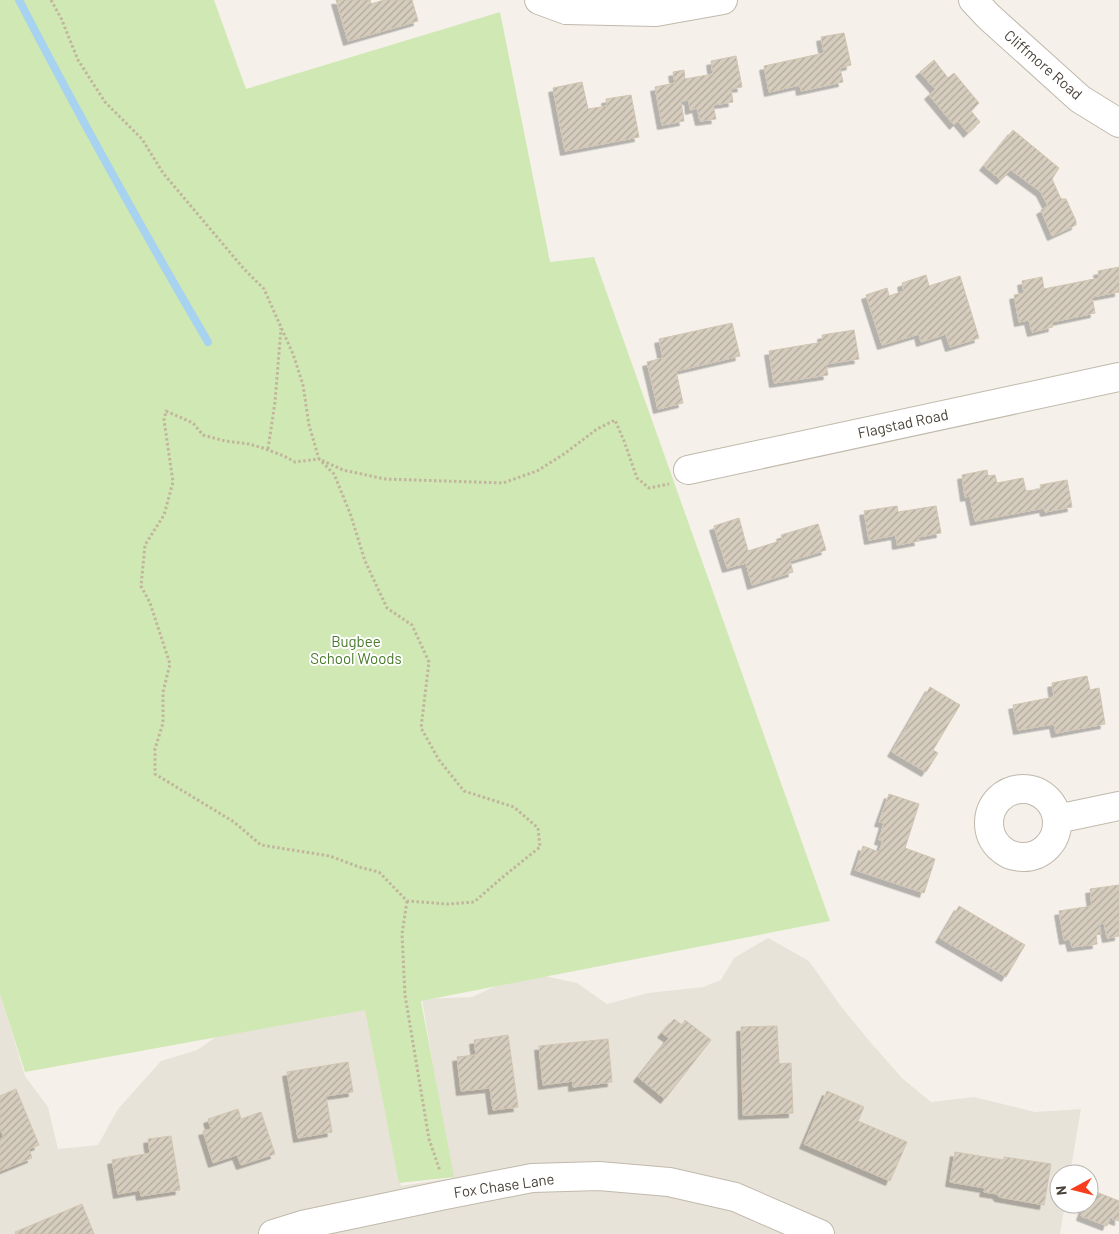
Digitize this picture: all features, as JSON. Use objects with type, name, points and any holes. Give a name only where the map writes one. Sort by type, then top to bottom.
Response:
[{"type":"street","points":[[539,0],[566,10],[656,12],[723,0]]},
{"type":"street","name":"Cliffmore Road","points":[[973,0],[988,16],[1080,99],[1119,123]]},
{"type":"street","name":"Flagstad Road","points":[[688,470],[1119,377]]},
{"type":"street","points":[[1057,819],[1119,806]]},
{"type":"street","name":"Fox Chase Lane","points":[[273,1234],[302,1225],[445,1194],[532,1178],[599,1176],[669,1182],[735,1197],[820,1234]]},
{"type":"path","points":[[51,0],[61,18],[78,60],[105,102],[142,140],[163,173],[244,269],[264,289],[281,326],[303,385],[309,425],[319,459],[334,474],[350,513],[365,562],[387,608],[412,625],[429,662],[421,728],[439,760],[464,791],[514,808],[538,828],[540,847],[474,902],[448,904],[407,901],[380,872],[330,856],[261,845],[234,822],[156,774],[155,749],[163,723],[163,692],[170,664],[150,603],[141,586],[145,545],[164,515],[173,482],[164,420],[166,411],[194,423],[203,434],[225,441],[250,444],[284,456],[294,462],[319,459],[343,470],[385,479],[503,483],[537,471],[564,454],[597,428],[615,420],[637,478],[649,488],[668,484],[688,470]]},
{"type":"path","points":[[268,450],[275,402],[281,326]]},
{"type":"path","points":[[407,901],[402,934],[405,994],[429,1139],[441,1172]]},
{"type":"shaded area","points":[[768,938],[809,961],[840,1005],[871,1043],[903,1079],[931,1102],[974,1097],[1035,1112],[1081,1109],[1072,1164],[1049,1164],[1049,1214],[1063,1214],[1060,1234],[0,1234],[0,993],[25,1076],[48,1107],[58,1149],[98,1145],[118,1109],[161,1061],[197,1050],[216,1037],[366,1003],[401,1186],[452,1178],[422,999],[472,997],[526,972],[577,983],[607,1004],[648,993],[703,987],[721,980],[734,958]]},
{"type":"green space","name":"Bugbee School Woods","points":[[0,0],[214,0],[246,89],[500,12],[550,262],[594,257],[830,921],[421,1001],[454,1177],[399,1183],[365,1010],[25,1072],[0,994]]},
{"type":"building","points":[[336,0],[370,0],[371,4],[384,0],[412,0],[418,21],[348,41]]},
{"type":"building","points":[[844,33],[851,65],[840,68],[843,82],[801,91],[800,85],[769,92],[764,66],[824,53],[821,37]]},
{"type":"building","points":[[736,56],[742,87],[731,89],[733,102],[713,105],[716,119],[700,121],[697,108],[690,110],[689,100],[681,101],[684,121],[662,125],[655,87],[675,83],[673,72],[684,70],[685,79],[713,74],[711,61]]},
{"type":"building","points":[[934,60],[948,78],[954,73],[979,103],[971,111],[980,122],[968,133],[958,121],[954,125],[929,95],[935,89],[920,72]]},
{"type":"building","points":[[582,82],[588,109],[607,106],[606,99],[631,95],[639,137],[565,151],[553,88]]},
{"type":"building","points":[[1013,130],[1059,168],[1052,179],[1061,199],[1066,199],[1076,225],[1052,236],[1041,210],[1048,206],[1041,192],[1011,170],[1001,180],[984,166]]},
{"type":"building","points":[[1119,267],[1119,292],[1092,297],[1095,313],[1052,322],[1053,327],[1032,332],[1029,320],[1019,322],[1014,295],[1024,293],[1022,281],[1042,277],[1044,289],[1099,278],[1098,271]]},
{"type":"building","points":[[926,275],[929,286],[960,276],[979,338],[950,347],[946,334],[921,342],[919,334],[882,345],[866,295],[887,288],[889,296],[904,291],[902,283]]},
{"type":"building","points":[[732,323],[740,356],[676,371],[683,403],[658,409],[647,362],[663,358],[659,339]]},
{"type":"building","points":[[854,330],[859,359],[826,364],[828,375],[774,383],[769,351],[823,342],[822,335]]},
{"type":"building","points":[[987,470],[988,476],[995,475],[997,483],[1023,478],[1026,491],[1041,489],[1040,485],[1067,480],[1072,507],[1045,512],[1044,508],[975,521],[970,496],[965,497],[962,475]]},
{"type":"building","points":[[897,506],[898,512],[936,506],[941,533],[918,537],[919,541],[897,545],[896,535],[869,540],[864,511]]},
{"type":"building","points":[[739,518],[748,551],[783,540],[781,535],[818,524],[826,550],[790,561],[793,572],[752,585],[746,563],[727,568],[714,526]]},
{"type":"building","points":[[1087,676],[1090,690],[1099,688],[1105,724],[1056,733],[1054,724],[1018,730],[1013,705],[1054,697],[1052,683]]},
{"type":"building","points":[[930,687],[960,705],[933,750],[938,753],[926,772],[892,752]]},
{"type":"building","points":[[889,794],[919,804],[905,848],[935,859],[924,893],[855,870],[863,846],[879,852],[883,841],[879,840],[884,823],[879,822]]},
{"type":"building","points":[[1119,885],[1119,936],[1107,938],[1104,923],[1099,924],[1101,934],[1096,935],[1097,944],[1072,947],[1070,939],[1064,940],[1059,911],[1092,906],[1090,889]]},
{"type":"building","points":[[959,906],[1025,945],[1006,977],[940,938]]},
{"type":"building","points":[[674,1019],[682,1025],[685,1020],[711,1040],[665,1099],[638,1077],[669,1038],[662,1033]]},
{"type":"building","points":[[777,1026],[779,1064],[791,1063],[793,1113],[743,1115],[741,1027]]},
{"type":"building","points":[[508,1035],[518,1107],[493,1110],[490,1088],[461,1091],[457,1057],[476,1055],[474,1040]]},
{"type":"building","points":[[608,1039],[612,1082],[573,1087],[573,1081],[543,1085],[539,1046]]},
{"type":"building","points":[[348,1062],[353,1092],[326,1096],[332,1132],[298,1138],[287,1072]]},
{"type":"building","points":[[16,1089],[39,1145],[29,1149],[32,1158],[0,1171],[0,1139],[4,1138],[0,1128],[0,1096]]},
{"type":"building","points":[[827,1091],[864,1107],[858,1121],[907,1142],[890,1181],[804,1144]]},
{"type":"building","points":[[238,1109],[241,1119],[261,1112],[275,1154],[241,1165],[237,1155],[213,1163],[203,1131],[211,1129],[208,1119]]},
{"type":"building","points":[[171,1136],[180,1190],[141,1196],[140,1190],[118,1194],[112,1160],[150,1153],[148,1139]]},
{"type":"building","points":[[955,1152],[1004,1160],[1004,1157],[1051,1164],[1049,1164],[1044,1205],[999,1197],[997,1194],[984,1192],[985,1188],[950,1182]]},
{"type":"building","points":[[1099,1193],[1119,1201],[1119,1221],[1110,1218],[1107,1226],[1081,1216],[1082,1214],[1099,1214]]},
{"type":"building","points":[[82,1204],[94,1234],[16,1234],[15,1232]]},
{"type":"waterway","points":[[19,0],[111,172],[208,342]]}]
